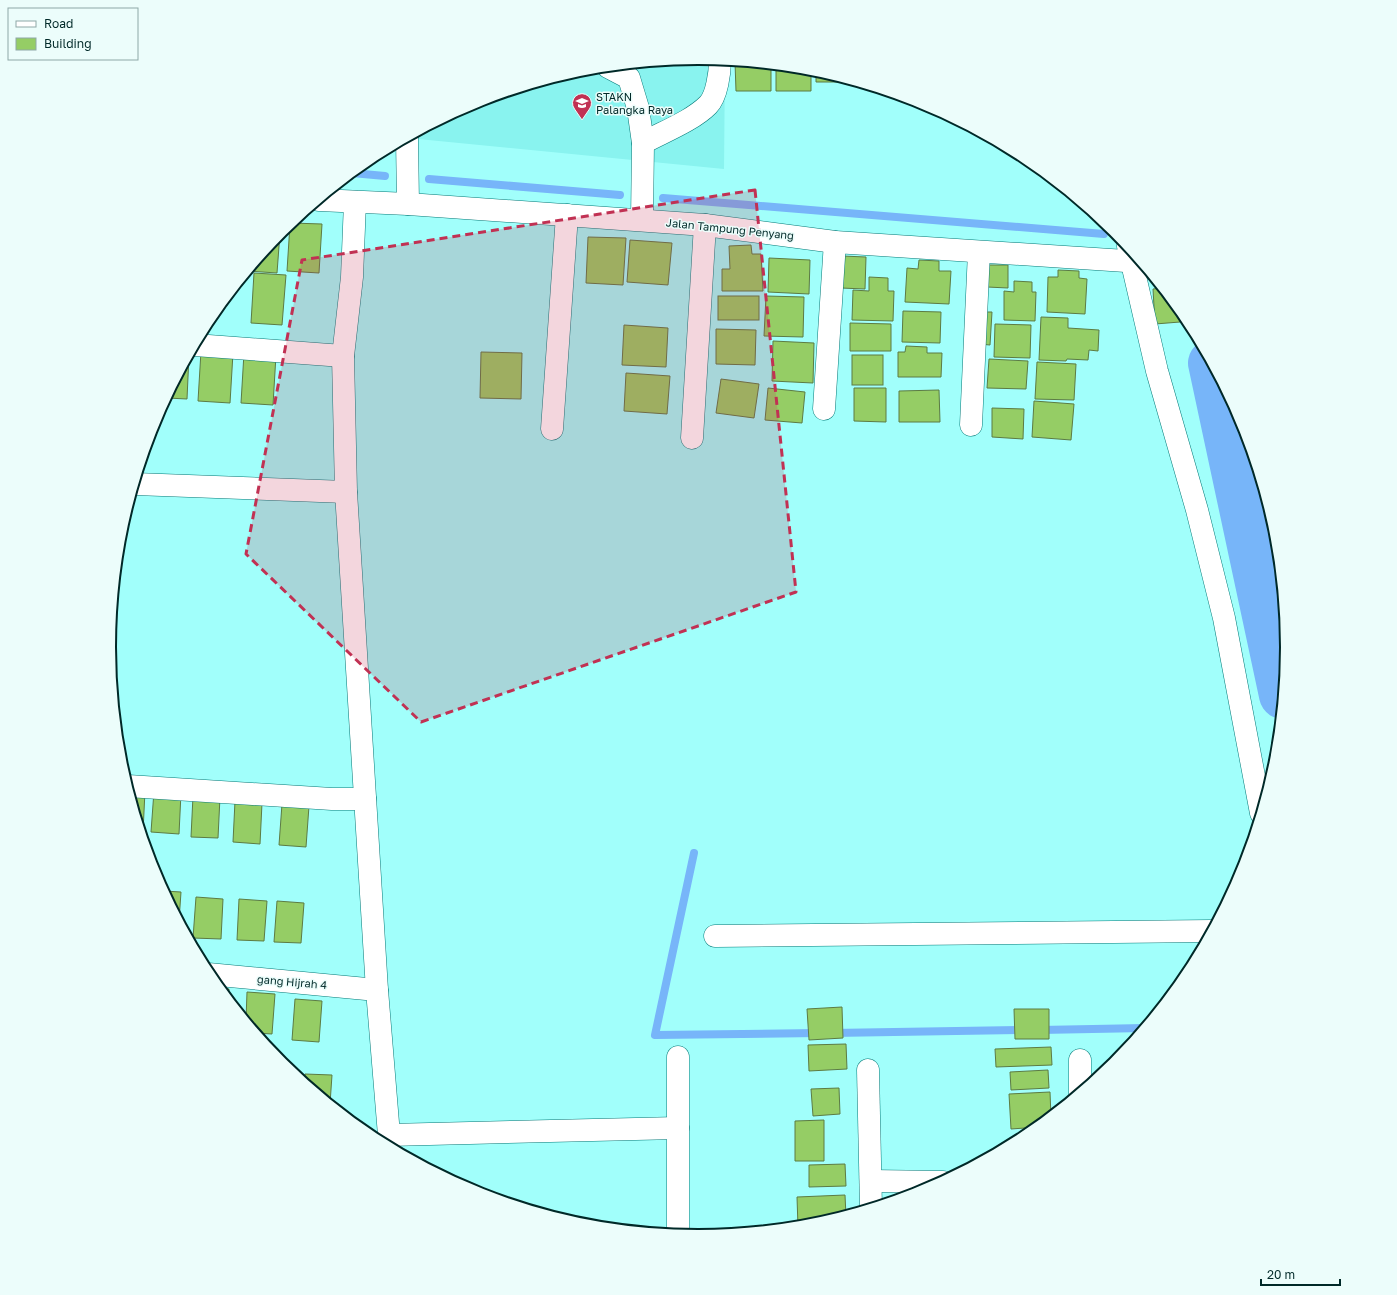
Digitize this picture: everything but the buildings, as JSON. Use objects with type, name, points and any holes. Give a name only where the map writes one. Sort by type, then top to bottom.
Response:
[{"type":"street","points":[[643,143],[692,117],[709,104],[714,93],[720,66]]},
{"type":"street","points":[[616,71],[629,78],[638,108],[643,143],[642,220]]},
{"type":"street","points":[[407,143],[408,204]]},
{"type":"street","name":"Jalan Tampung Penyang","points":[[326,200],[567,214],[705,225],[835,242],[979,252],[1130,257]]},
{"type":"street","points":[[355,202],[352,277],[343,356],[346,492],[377,990],[388,1140]]},
{"type":"street","points":[[552,429],[567,214]]},
{"type":"street","points":[[692,438],[705,225]]},
{"type":"street","points":[[824,409],[835,242]]},
{"type":"street","points":[[971,424],[979,252]]},
{"type":"street","points":[[1135,262],[1157,371],[1197,510],[1224,618],[1259,804]]},
{"type":"street","points":[[201,345],[343,356]]},
{"type":"street","points":[[140,484],[346,492]]},
{"type":"street","points":[[133,786],[332,799],[365,799]]},
{"type":"street","points":[[715,936],[1207,931]]},
{"type":"street","name":"gang Hijrah 4","points":[[217,975],[377,990]]},
{"type":"street","points":[[678,1057],[678,1229]]},
{"type":"street","points":[[1080,1060],[1080,1088]]},
{"type":"street","points":[[868,1070],[871,1203]]},
{"type":"street","points":[[389,1141],[678,1128]]},
{"type":"street","points":[[871,1181],[930,1182]]},
{"type":"highlighted area","points":[[755,190],[796,592],[421,722],[246,554],[302,260]]},
{"type":"shaded area","name":"STAKN Palangka Raya","points":[[660,66],[725,66],[724,169],[415,139],[476,109],[511,96],[585,76]]},
{"type":"waterway","points":[[360,174],[385,176]]},
{"type":"waterway","points":[[429,179],[620,195]]},
{"type":"waterway","points":[[663,198],[1104,234]]},
{"type":"waterway","points":[[1216,380],[1280,682]]},
{"type":"waterway","points":[[694,853],[655,1035],[818,1033]]},
{"type":"waterway","points":[[1040,1030],[1139,1028]]},
{"type":"waterway","points":[[832,1033],[1024,1030]]},
{"type":"place","name":"STAKN Palangka Raya","points":[[582,120]]}]
